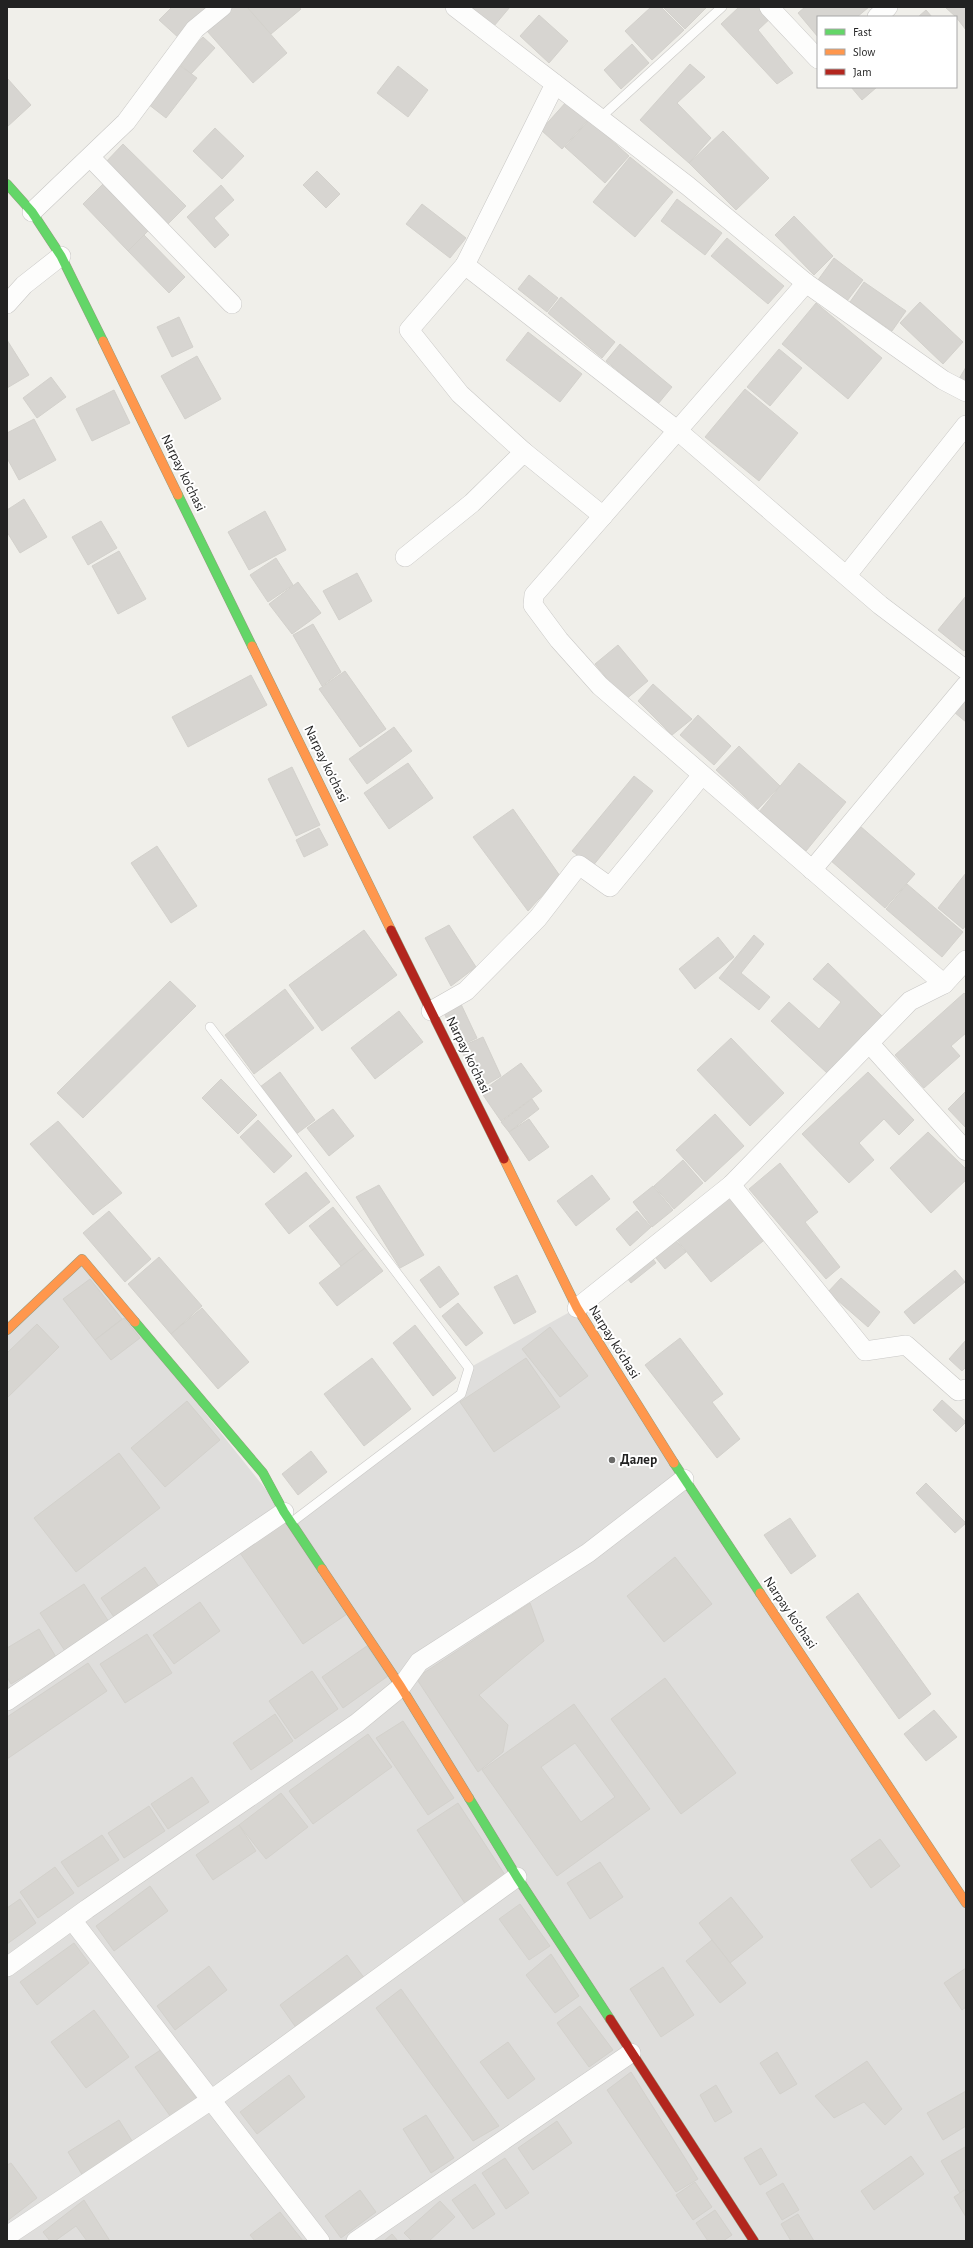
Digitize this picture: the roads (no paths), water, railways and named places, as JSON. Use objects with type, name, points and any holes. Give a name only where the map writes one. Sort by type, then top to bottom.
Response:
[{"type":"main road","name":"Narpay ko'chasi","points":[[7,184],[32,212],[61,256],[577,1308],[684,1479],[966,1903]]},
{"type":"main road","points":[[7,1330],[82,1259],[178,1375],[236,1438],[263,1473],[288,1517],[402,1687],[517,1877],[754,2241]]},
{"type":"street","points":[[32,212],[126,122],[195,29],[222,7]]},
{"type":"street","points":[[455,7],[688,186],[806,283],[943,380],[966,392]]},
{"type":"street","points":[[768,7],[817,58]]},
{"type":"street","points":[[878,16],[888,7]]},
{"type":"street","points":[[555,84],[465,265],[409,330],[460,394],[524,452],[603,516]]},
{"type":"street","points":[[90,157],[232,304]]},
{"type":"street","points":[[7,304],[24,285],[61,256]]},
{"type":"street","points":[[465,265],[678,431],[880,605],[966,670]]},
{"type":"street","points":[[806,283],[534,595],[533,605],[560,640],[600,686],[944,984]]},
{"type":"street","points":[[847,575],[966,425]]},
{"type":"street","points":[[405,557],[472,503],[524,452]]},
{"type":"street","points":[[812,870],[966,684]]},
{"type":"street","points":[[431,1011],[466,991],[538,918],[579,865],[610,887],[702,775]]},
{"type":"street","points":[[577,1308],[731,1185],[910,1001],[944,984],[966,960]]},
{"type":"street","points":[[869,1043],[966,1151]]},
{"type":"street","points":[[731,1185],[865,1351],[906,1345],[958,1391],[966,1389]]},
{"type":"street","points":[[7,1967],[72,1920],[345,1732],[402,1687],[419,1662],[588,1552],[684,1479]]},
{"type":"street","points":[[7,1701],[288,1517]]},
{"type":"street","points":[[7,2236],[211,2100],[517,1877]]},
{"type":"street","points":[[72,1920],[320,2241]]},
{"type":"street","points":[[356,2241],[631,2053]]},
{"type":"lane","points":[[600,118],[722,7]]},
{"type":"lane","points":[[210,1027],[469,1368],[461,1394],[288,1517]]},
{"type":"place","name":"Далер","points":[[612,1460]]}]
